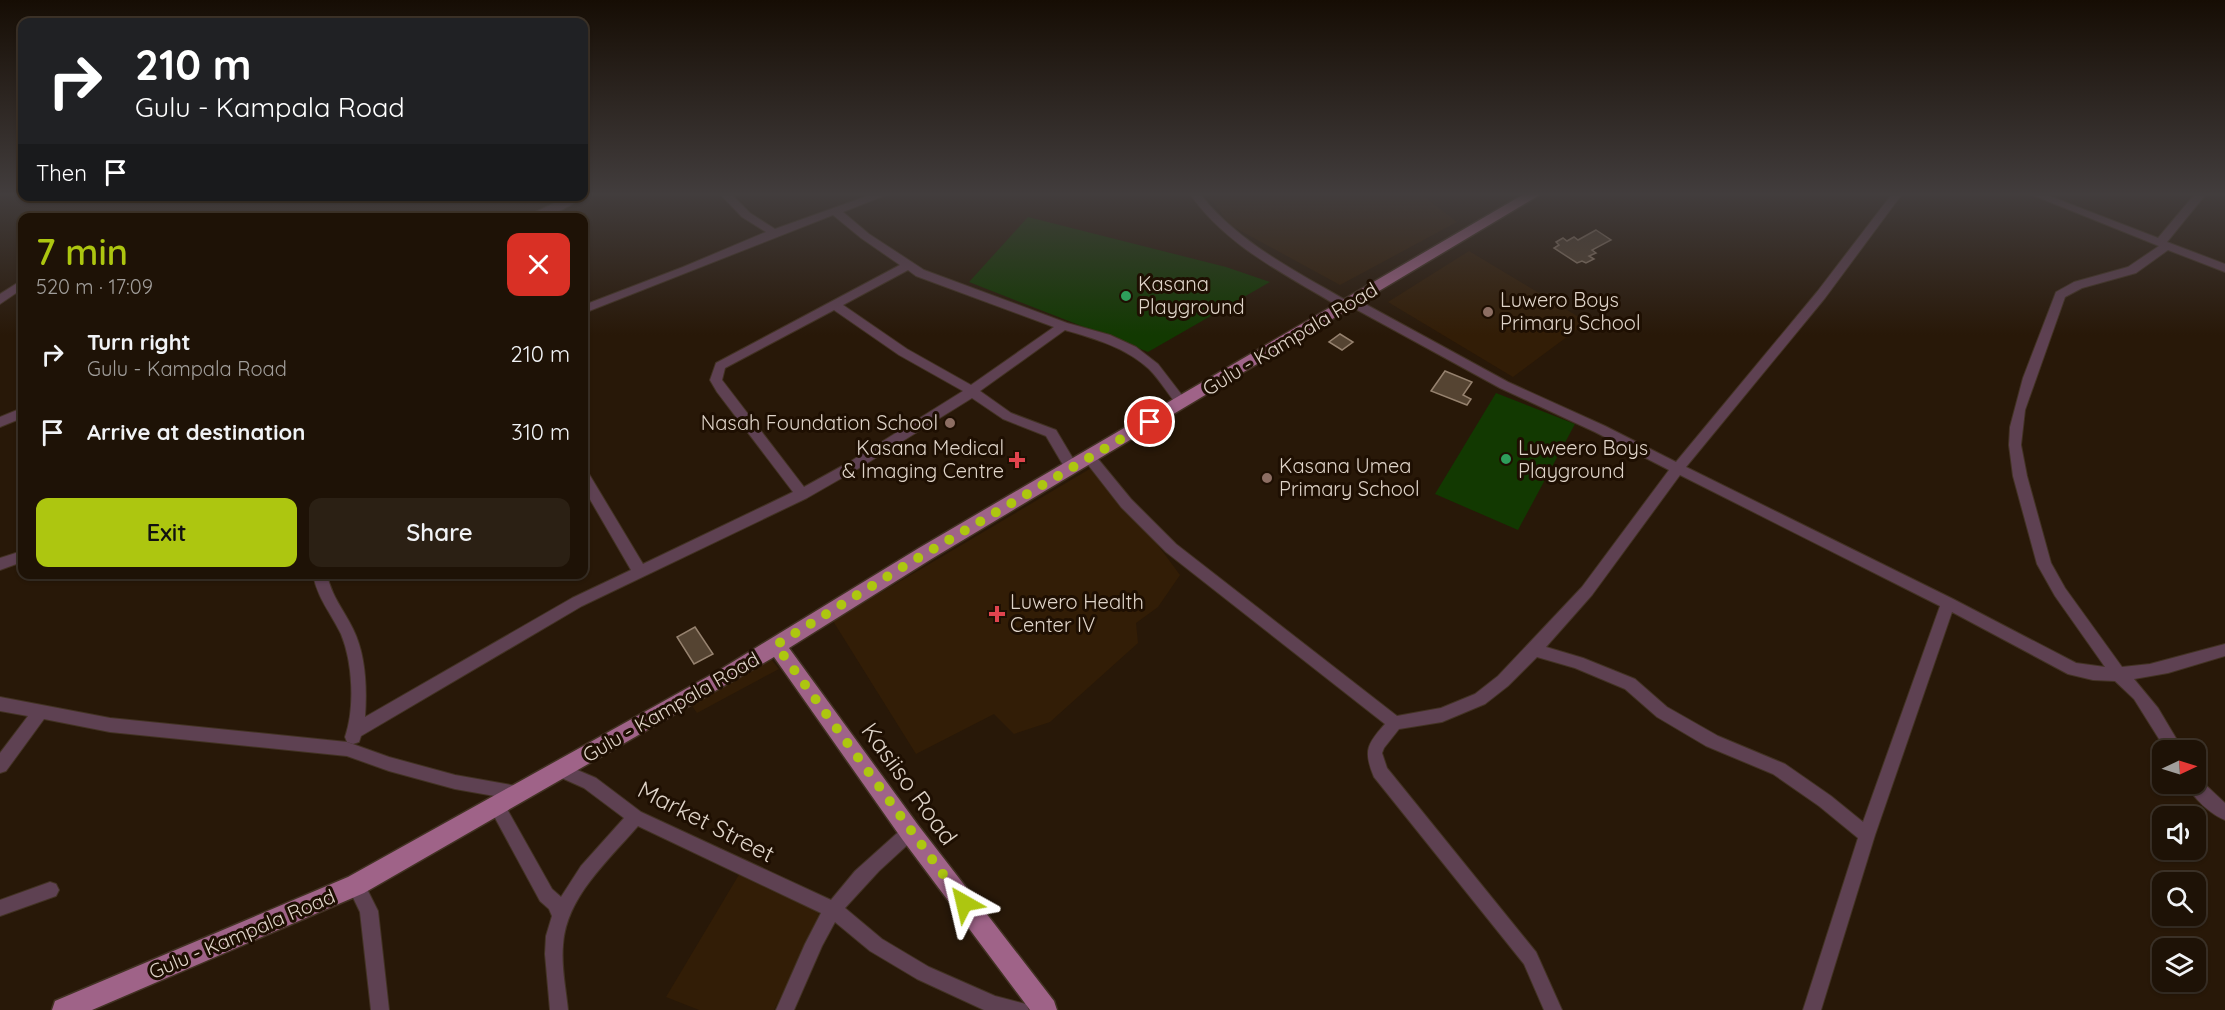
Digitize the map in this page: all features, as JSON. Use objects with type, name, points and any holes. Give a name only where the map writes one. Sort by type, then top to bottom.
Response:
[{"type":"main road","name":"Gulu - Kampala Road","points":[[64,1010],[356,885],[561,770],[776,645],[855,595],[1454,241]]},
{"type":"main road","name":"Kasiiso Road","points":[[776,645],[910,832],[1045,1010]]},
{"type":"street","points":[[588,307],[755,241]]},
{"type":"street","points":[[872,241],[907,266],[934,279],[1063,326],[1106,338],[1144,358],[1182,403]]},
{"type":"street","points":[[1241,241],[1348,303],[1504,385],[1600,429],[1948,603],[2073,669],[2098,675],[2120,676],[2225,650]]},
{"type":"street","points":[[1554,1010],[1530,958],[1380,772],[1374,753],[1377,744],[1395,723],[1442,715],[1480,699],[1503,681],[1534,650],[1587,591],[1677,469],[1821,295],[1862,241]]},
{"type":"street","points":[[2157,241],[2225,268]]},
{"type":"street","points":[[2166,241],[2132,270],[2078,285],[2060,295],[2019,410],[2015,445],[2020,476],[2044,564],[2060,592],[2120,676],[2139,694],[2169,740]]},
{"type":"street","points":[[802,494],[721,389],[716,380],[717,372],[720,366],[743,352],[907,266]]},
{"type":"street","points":[[0,300],[18,287]]},
{"type":"street","points":[[835,305],[903,352],[972,391],[987,404],[1007,416],[1051,434],[1071,467]]},
{"type":"street","points":[[356,731],[577,602],[802,494],[866,458],[972,391],[1063,326]]},
{"type":"street","points":[[0,422],[18,415]]},
{"type":"street","points":[[1089,456],[1126,504],[1171,548],[1395,723]]},
{"type":"street","points":[[588,485],[640,572]]},
{"type":"street","points":[[0,564],[18,558]]},
{"type":"street","points":[[321,579],[322,591],[348,633],[357,673],[356,731],[347,750]]},
{"type":"street","points":[[1812,1010],[1867,835],[1948,603]]},
{"type":"street","points":[[1534,650],[1578,662],[1630,684],[1662,712],[1712,741],[1779,770],[1825,801],[1867,835]]},
{"type":"street","points":[[0,704],[39,713],[121,726],[347,750],[455,782],[517,793]]},
{"type":"street","points":[[0,766],[39,713]]},
{"type":"street","name":"Market Street","points":[[561,770],[590,783],[635,817],[834,910],[876,945],[923,973],[994,1005],[1020,1010]]},
{"type":"street","points":[[2204,794],[2225,812]]},
{"type":"street","points":[[496,805],[546,895],[556,904],[561,918]]},
{"type":"street","points":[[559,1010],[555,935],[561,918],[584,876],[635,817]]},
{"type":"street","points":[[785,1010],[821,930],[834,910],[855,883],[910,832]]},
{"type":"street","points":[[356,885],[369,911],[380,1010]]},
{"type":"street","points":[[0,908],[50,890]]},
{"type":"shaded area","points":[[1260,241],[1421,241],[1340,285]]},
{"type":"shaded area","name":"Luwero Boys Primary School","points":[[1469,251],[1587,322],[1513,377],[1388,302]]},
{"type":"shaded area","name":"Luwero Health Center IV","points":[[1098,464],[1180,575],[1158,607],[1136,623],[1138,643],[1050,722],[1014,734],[994,714],[916,754],[833,621]]},
{"type":"shaded area","points":[[771,659],[779,669],[697,713],[690,703]]},
{"type":"shaded area","points":[[740,873],[818,911],[819,915],[819,922],[774,1010],[699,1010],[666,997]]},
{"type":"green space","name":"Kasana Playground","points":[[1006,241],[1124,241],[1226,267],[1270,282],[1148,352],[969,282]]},
{"type":"green space","name":"Luweero Boys Playground","points":[[1496,393],[1575,424],[1518,530],[1435,494]]},
{"type":"building","points":[[1609,241],[1592,250],[1596,253],[1589,256],[1594,259],[1586,263],[1582,261],[1577,263],[1554,248],[1559,245],[1556,242]]},
{"type":"building","points":[[1340,334],[1353,342],[1342,350],[1329,342]]},
{"type":"building","points":[[1445,371],[1472,382],[1463,395],[1471,399],[1467,405],[1431,391]]},
{"type":"building","points":[[695,627],[713,654],[694,664],[677,637]]},
{"type":"place","name":"Kasana Playground","points":[[1126,296]]},
{"type":"place","name":"Luwero Boys Primary School","points":[[1488,312]]},
{"type":"place","name":"Nasah Foundation School","points":[[950,423]]},
{"type":"place","name":"Luweero Boys Playground","points":[[1506,459]]},
{"type":"place","name":"Kasana Medical & Imaging Centre","points":[[1017,460]]},
{"type":"place","name":"Kasana Umea Primary School","points":[[1267,478]]},
{"type":"place","name":"Luwero Health Center IV","points":[[997,614]]},
{"type":"route","points":[[964,903],[910,832],[776,645],[845,601],[1150,422]]}]
